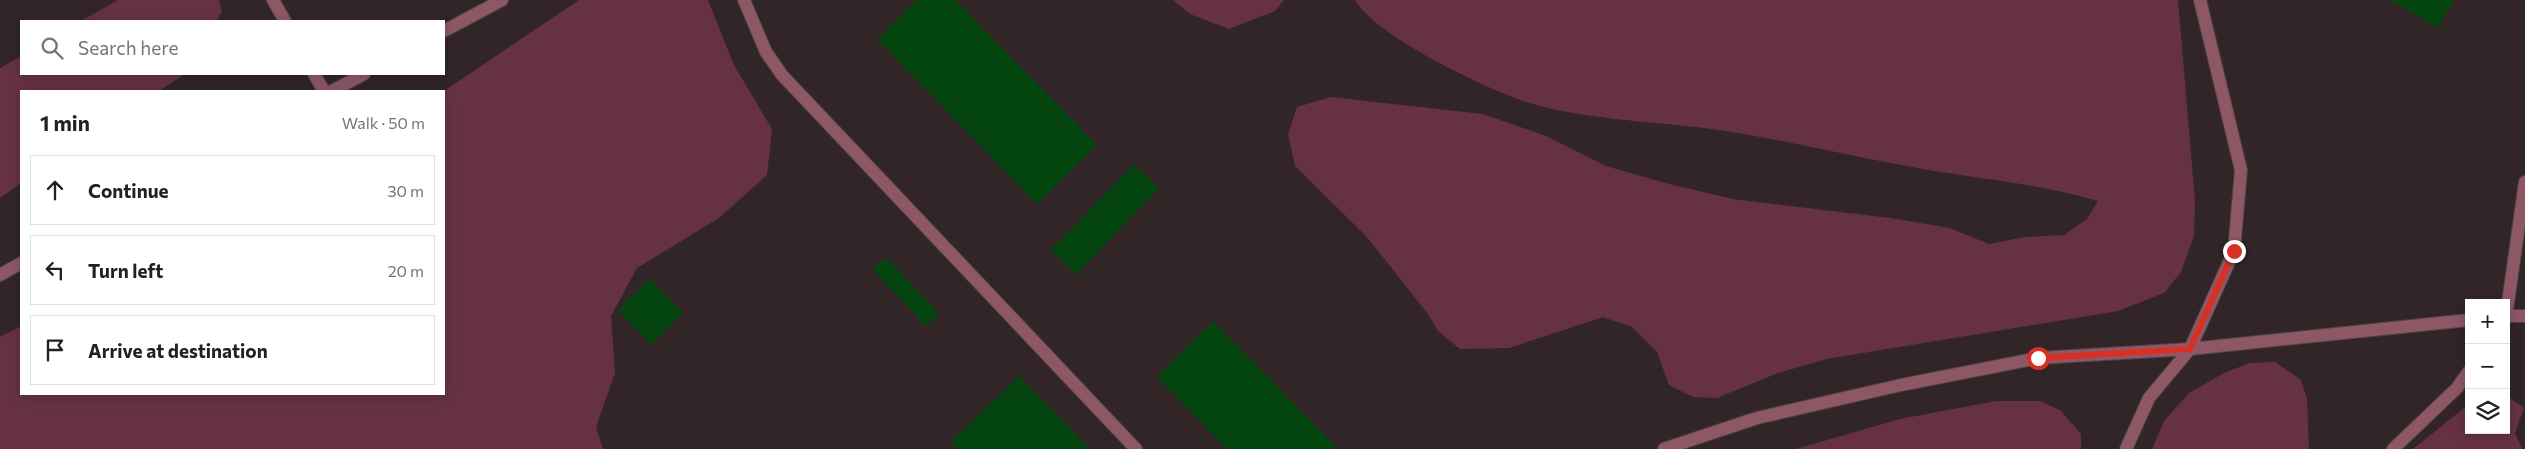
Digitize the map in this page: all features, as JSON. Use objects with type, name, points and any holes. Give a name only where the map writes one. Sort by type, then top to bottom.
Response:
[{"type":"street","points":[[272,0],[283,20]]},
{"type":"street","points":[[445,30],[502,0]]},
{"type":"street","points":[[744,0],[766,52],[782,75],[1136,449]]},
{"type":"street","points":[[2126,449],[2149,398],[2190,349],[2234,251],[2241,170],[2200,0]]},
{"type":"street","points":[[315,75],[323,90]]},
{"type":"street","points":[[334,90],[362,75]]},
{"type":"street","points":[[2509,299],[2525,182]]},
{"type":"street","points":[[0,275],[20,264]]},
{"type":"street","points":[[2510,316],[2525,316]]},
{"type":"street","points":[[1664,449],[1757,418],[1900,385],[2038,358],[2190,349],[2465,320]]},
{"type":"street","points":[[2392,449],[2457,388],[2465,377]]},
{"type":"shaded area","points":[[118,0],[219,0],[222,12],[218,20],[83,20]]},
{"type":"shaded area","points":[[579,0],[708,0],[734,65],[772,129],[767,175],[719,218],[637,268],[611,316],[615,373],[596,427],[603,449],[0,449],[0,337],[20,327],[20,395],[445,395],[445,90]]},
{"type":"shaded area","points":[[1173,0],[1284,0],[1275,11],[1229,29],[1190,14]]},
{"type":"shaded area","points":[[1355,0],[2178,0],[2195,201],[2194,236],[2181,272],[2164,293],[2118,311],[1827,359],[1778,373],[1717,398],[1693,397],[1669,385],[1657,352],[1632,327],[1603,317],[1509,348],[1460,349],[1438,331],[1428,314],[1367,237],[1295,166],[1288,134],[1297,107],[1331,97],[1483,114],[1546,136],[1606,166],[1669,184],[1733,199],[1890,218],[1950,228],[1989,244],[2025,237],[2064,235],[2087,219],[2098,201],[2050,189],[1926,170],[1742,134],[1579,114],[1533,104],[1490,88],[1409,46],[1385,30]]},
{"type":"shaded area","points":[[20,57],[20,75],[183,75],[161,90],[20,90],[20,184],[0,198],[0,68]]},
{"type":"shaded area","points":[[2275,362],[2301,380],[2307,399],[2309,449],[2152,449],[2164,421],[2189,393],[2224,373],[2250,363]]},
{"type":"shaded area","points":[[2510,398],[2524,408],[2515,433],[2522,449],[2413,449],[2465,407],[2465,434],[2510,434]]},
{"type":"shaded area","points":[[1996,401],[2040,401],[2060,410],[2081,434],[2081,449],[1796,449],[1900,419]]},
{"type":"building","points":[[917,0],[955,0],[1097,145],[1037,204],[877,39]]},
{"type":"building","points":[[2390,0],[2454,0],[2437,28]]},
{"type":"building","points":[[1134,164],[1159,188],[1076,275],[1051,250]]},
{"type":"building","points":[[886,257],[939,314],[926,326],[873,270]]},
{"type":"building","points":[[650,279],[683,313],[651,345],[618,310]]},
{"type":"building","points":[[1213,321],[1338,449],[1227,449],[1157,377]]},
{"type":"building","points":[[1019,376],[1090,449],[958,449],[951,442]]},
{"type":"route","points":[[2038,358],[2190,349],[2234,251]]}]
